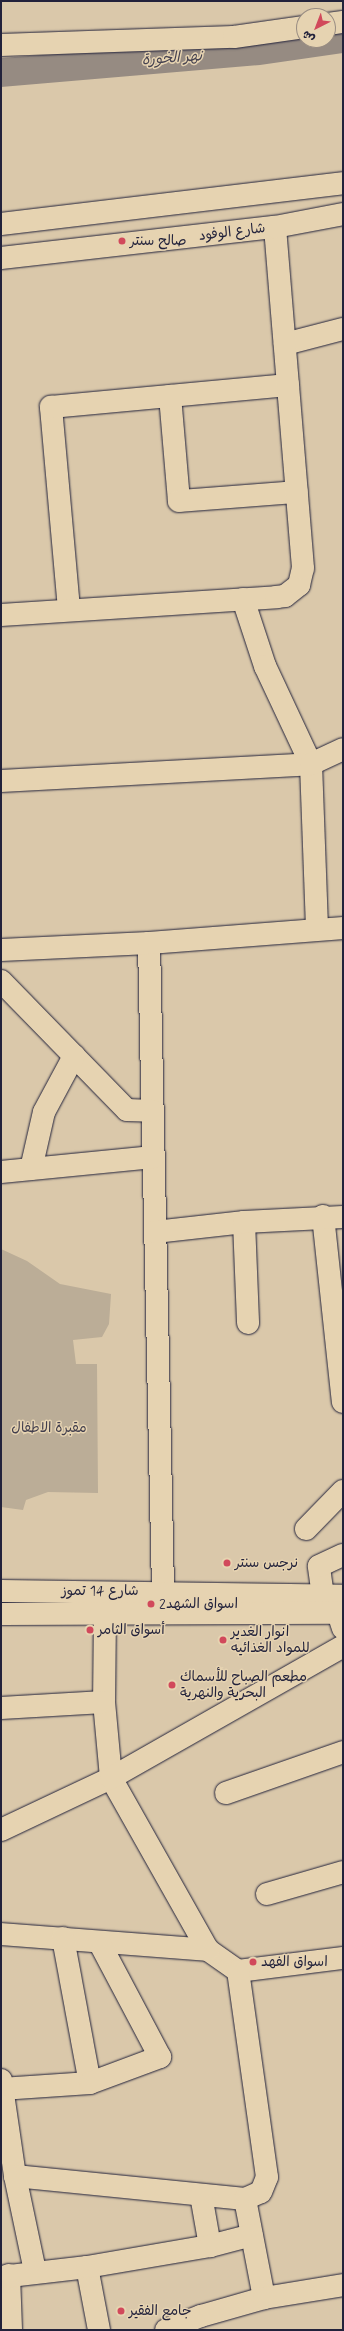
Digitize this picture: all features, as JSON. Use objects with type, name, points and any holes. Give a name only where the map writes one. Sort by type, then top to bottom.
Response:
[{"type":"street","points":[[1,45],[234,37],[296,28]]},
{"type":"street","points":[[1,224],[343,183]]},
{"type":"street","name":"شارع الوفود","points":[[1,258],[275,227],[343,215]]},
{"type":"street","points":[[1,615],[69,609],[285,596],[299,585],[303,568],[275,227]]},
{"type":"street","points":[[284,344],[343,329]]},
{"type":"street","points":[[69,609],[51,407],[288,385]]},
{"type":"street","points":[[170,396],[179,501],[297,492]]},
{"type":"street","points":[[243,599],[265,666],[312,764],[317,929]]},
{"type":"street","points":[[1,781],[312,764],[343,749]]},
{"type":"street","points":[[1,950],[149,943],[343,928]]},
{"type":"street","points":[[149,943],[163,1591]]},
{"type":"street","points":[[1,981],[127,1110],[152,1111]]},
{"type":"street","points":[[31,1169],[44,1112],[74,1056]]},
{"type":"street","points":[[1,1172],[153,1157]]},
{"type":"street","points":[[155,1232],[244,1222],[333,1217],[343,1402]]},
{"type":"street","points":[[244,1222],[248,1323]]},
{"type":"street","points":[[306,1529],[343,1491]]},
{"type":"street","points":[[338,1609],[319,1566],[343,1555]]},
{"type":"street","name":"شارع 14 تموز","points":[[1,1591],[163,1591],[338,1609]]},
{"type":"street","name":"شارع 14 تموز","points":[[1,1614],[338,1609]]},
{"type":"street","points":[[105,1612],[104,1702],[111,1778],[208,1950],[238,1971],[343,1958]]},
{"type":"street","points":[[1,1830],[111,1778],[343,1646]]},
{"type":"street","points":[[1,1708],[104,1702]]},
{"type":"street","points":[[226,1793],[343,1752]]},
{"type":"street","points":[[266,1894],[343,1872]]},
{"type":"street","points":[[1,1934],[208,1950]]},
{"type":"street","points":[[63,1938],[90,2083]]},
{"type":"street","points":[[35,2271],[15,2176],[2,2086],[90,2083],[160,2057],[100,1942]]},
{"type":"street","points":[[15,2176],[245,2199],[261,2192],[267,2177],[238,1971]]},
{"type":"street","points":[[201,2195],[210,2246]]},
{"type":"street","points":[[245,2199],[264,2298]]},
{"type":"street","points":[[11,2330],[5,2276],[35,2271],[87,2267],[210,2246],[252,2235]]},
{"type":"street","points":[[87,2267],[99,2330]]},
{"type":"street","points":[[166,2330],[200,2316],[264,2298],[343,2285]]},
{"type":"green space","name":"مقبرة الاطفال","points":[[1,1249],[27,1261],[60,1284],[111,1294],[109,1324],[102,1337],[73,1340],[76,1364],[97,1364],[98,1493],[48,1492],[26,1500],[23,1510],[1,1507]]},
{"type":"water","name":"نهر الخورة","points":[[336,33],[343,33],[343,53],[260,65],[1,87],[1,58],[296,37],[296,48],[336,48]]},
{"type":"place","name":"صالح سنتر","points":[[122,241]]},
{"type":"place","name":"نرجس سنتر","points":[[227,1563]]},
{"type":"place","name":"اسواق الشهد2","points":[[151,1604]]},
{"type":"place","name":"أسواق الثامر","points":[[90,1630]]},
{"type":"place","name":"انوار الغدير للمواد الغذائيه","points":[[223,1640]]},
{"type":"place","name":"مطعم الصباح للأسماك البحرية والنهرية","points":[[172,1685]]},
{"type":"place","name":"اسواق الفهد","points":[[253,1962]]},
{"type":"place","name":"جامع الفقير","points":[[121,2311]]}]
